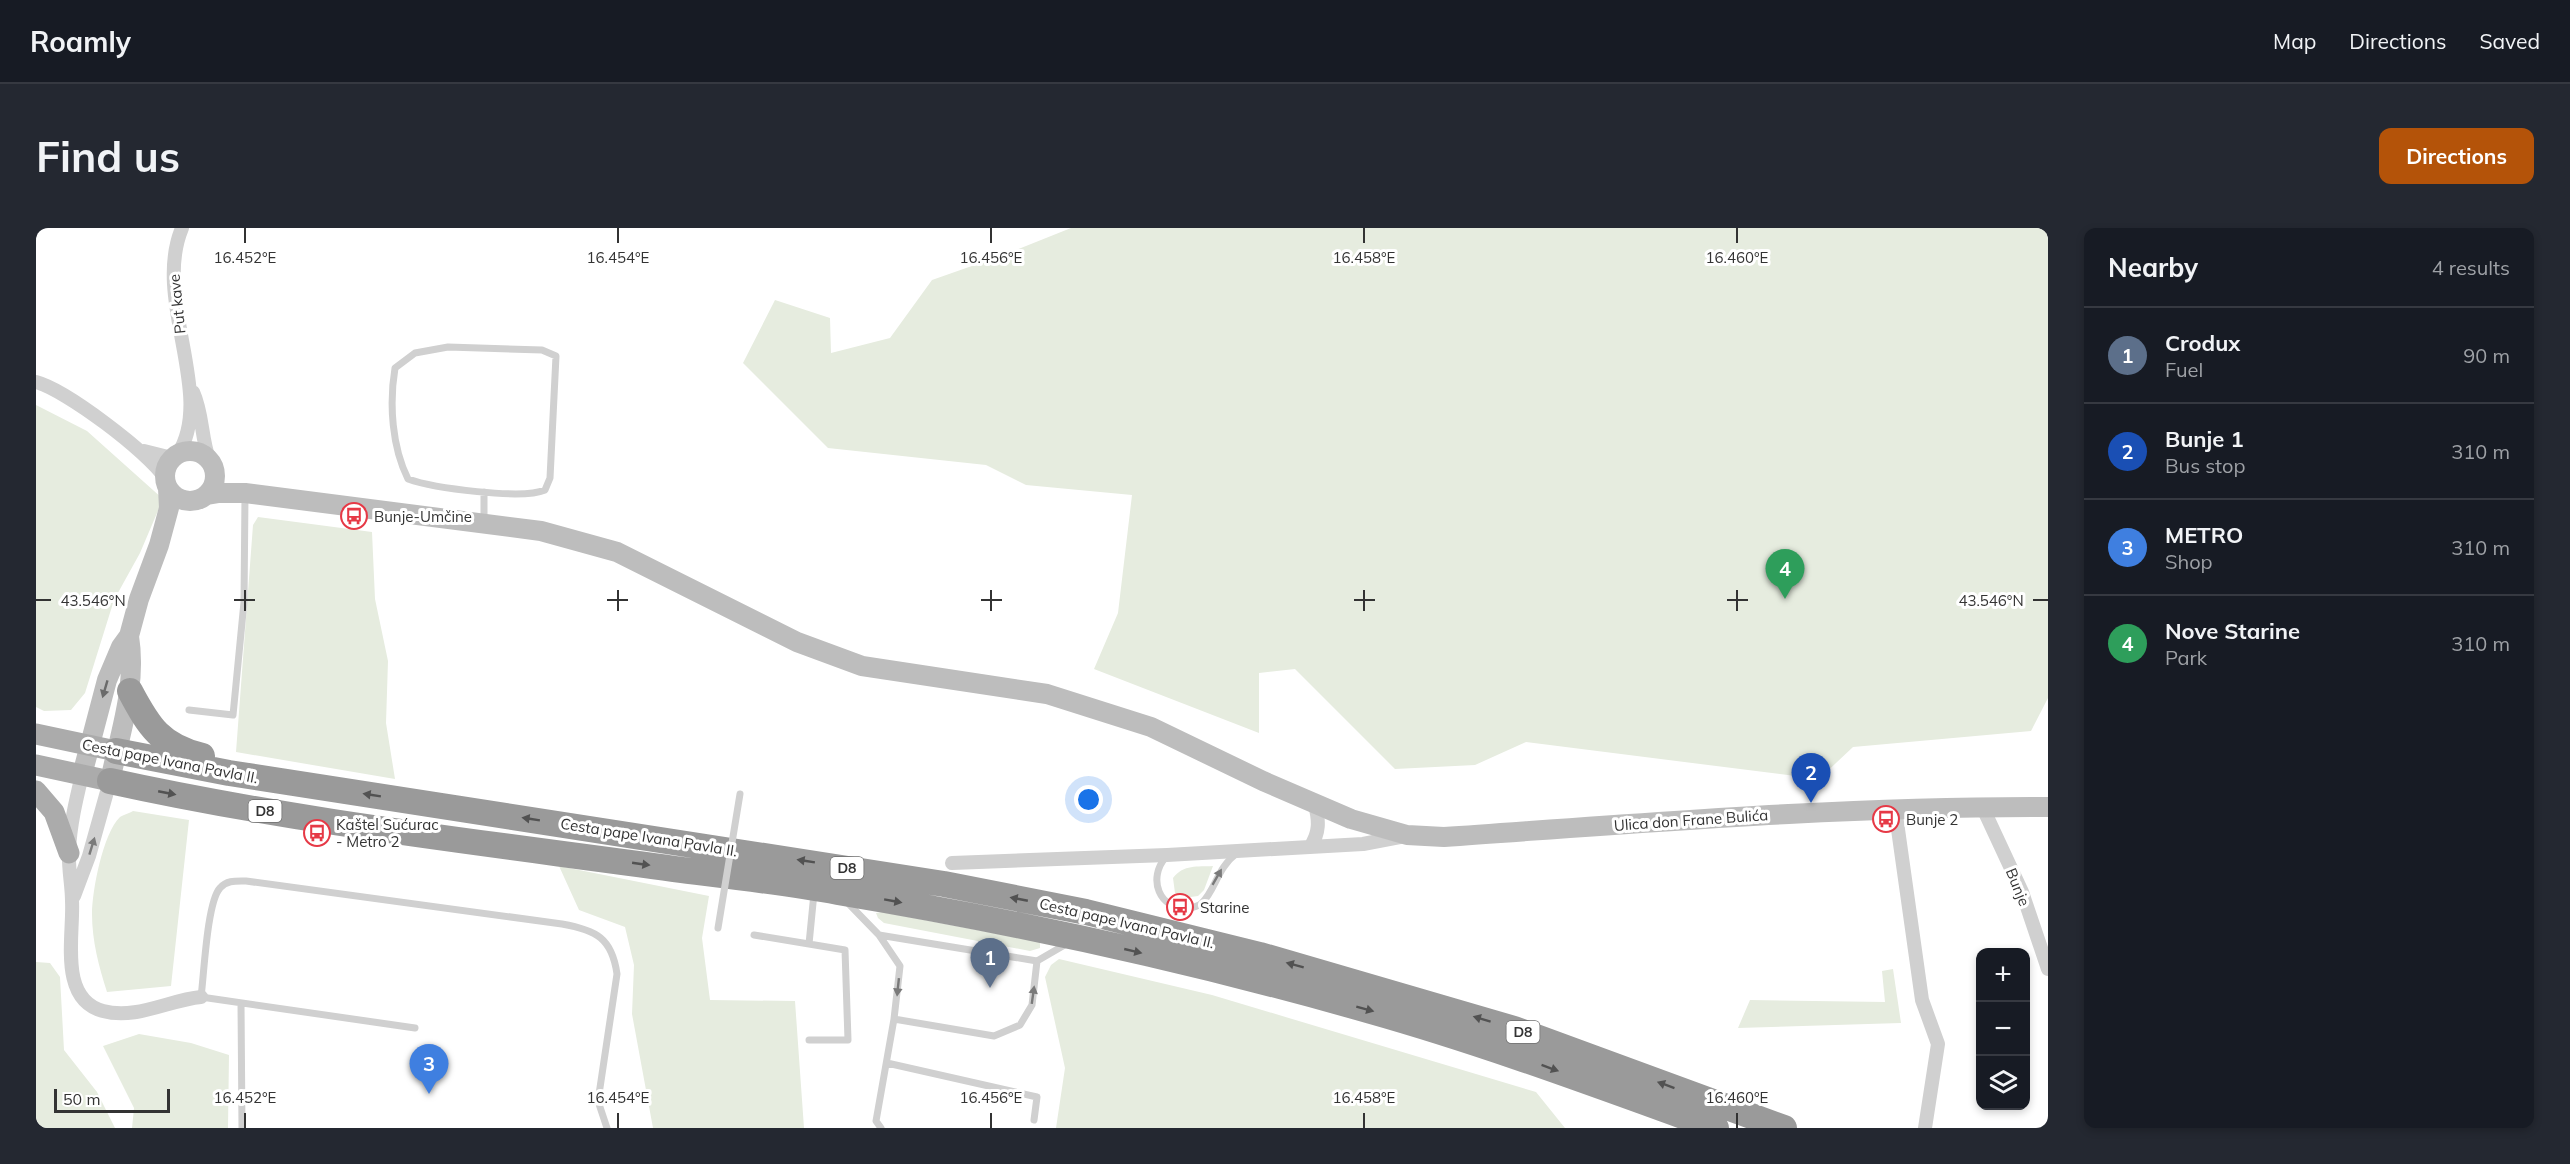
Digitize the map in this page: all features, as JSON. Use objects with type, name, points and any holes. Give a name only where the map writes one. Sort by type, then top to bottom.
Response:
[{"type":"highway","points":[[130,691],[157,735],[178,749],[207,757],[229,774]]},
{"type":"highway","name":"Cesta pape Ivana Pavla II.","points":[[116,751],[229,774],[944,884],[1086,912],[1254,966]]},
{"type":"highway","name":"Cesta pape Ivana Pavla II.","points":[[110,781],[275,813],[825,889],[939,909],[1076,938],[1254,966]]},
{"type":"highway","name":"D8","points":[[1254,966],[1375,1012],[1507,1053],[1716,1128]]},
{"type":"highway","name":"D8","points":[[1254,966],[1514,1029],[1784,1128]]},
{"type":"main road","name":"Cesta pape Ivana Pavla II.","points":[[36,734],[116,751]]},
{"type":"main road","name":"Cesta pape Ivana Pavla II.","points":[[36,765],[110,781]]},
{"type":"main road","points":[[36,791],[54,812],[69,853]]},
{"type":"street","name":"Put kave","points":[[182,228],[172,268],[177,320],[189,381],[200,412],[205,447],[212,466]]},
{"type":"street","name":"Put kave","points":[[175,456],[186,442],[189,426],[189,381]]},
{"type":"street","points":[[36,382],[48,385],[70,398],[134,447],[159,468],[178,498],[200,498]]},
{"type":"street","points":[[134,447],[152,455],[175,456],[194,451],[245,493]]},
{"type":"street","points":[[72,901],[89,856],[110,781],[130,691],[132,671],[129,636],[169,508],[168,464],[175,456]]},
{"type":"street","points":[[159,545],[215,482],[212,466]]},
{"type":"street","name":"Ulica don Frane Bulića","points":[[200,498],[219,493],[245,493],[541,531],[617,552],[797,642],[862,666],[1047,694],[1152,727],[1315,805],[1407,835],[1444,837],[1752,815],[1895,808],[2048,807]]},
{"type":"street","points":[[129,636],[121,647],[107,680],[72,819],[69,853],[72,901],[70,956],[73,972],[81,995],[101,1011],[131,1013],[179,1000],[201,997]]},
{"type":"street","points":[[1310,847],[1316,839],[1318,829],[1315,805]]},
{"type":"street","name":"Bunje","points":[[1982,806],[2022,892],[2048,969]]},
{"type":"street","points":[[1895,808],[1922,1000],[1938,1044],[1925,1128]]},
{"type":"street","points":[[952,863],[1310,847],[1384,841],[1407,835]]},
{"type":"lane","points":[[448,347],[485,347],[542,350],[555,356],[550,478],[544,490],[536,493],[484,492],[415,482],[408,479],[401,465],[392,416],[392,381],[395,368],[415,353],[448,347]]},
{"type":"lane","points":[[484,492],[484,524]]},
{"type":"lane","points":[[189,710],[233,715],[244,602],[245,493]]},
{"type":"lane","points":[[718,928],[740,794]]},
{"type":"lane","points":[[1167,855],[1161,862],[1156,885],[1160,897],[1168,904],[1191,908],[1202,903],[1225,863],[1239,851]]},
{"type":"lane","points":[[415,1029],[201,997],[213,904],[219,889],[228,882],[246,881],[586,928],[602,937],[615,955],[617,974],[598,1101],[607,1128]]},
{"type":"lane","points":[[808,944],[825,889],[879,935],[900,966],[894,1020],[876,1121],[881,1128]]},
{"type":"lane","points":[[754,935],[845,950],[848,1040],[809,1040]]},
{"type":"lane","points":[[879,935],[1038,961],[1076,938]]},
{"type":"lane","points":[[894,1020],[994,1036],[1020,1025],[1032,1005],[1038,961]]},
{"type":"lane","points":[[241,1003],[243,1128]]},
{"type":"lane","points":[[887,1063],[1038,1097],[1034,1120]]},
{"type":"shaded area","points":[[1071,228],[2048,228],[2048,698],[2031,731],[1853,747],[1819,779],[1526,742],[1475,765],[1395,769],[1295,669],[1259,673],[1259,733],[1094,669],[1118,613],[1132,495],[1026,485],[986,465],[828,448],[743,363],[775,300],[830,318],[831,353],[890,338],[932,280]]},
{"type":"shaded area","points":[[36,405],[87,431],[163,499],[140,553],[114,600],[85,693],[71,710],[44,711],[36,707]]},
{"type":"shaded area","points":[[258,517],[372,532],[375,599],[388,661],[386,723],[395,779],[236,752],[253,525]]},
{"type":"shaded area","points":[[133,811],[189,820],[171,986],[107,992],[93,934],[94,891],[108,836],[120,817]]},
{"type":"shaded area","points":[[559,866],[709,896],[702,938],[710,1000],[795,1001],[804,1128],[653,1128],[632,1014],[634,965],[625,927],[579,910]]},
{"type":"shaded area","points":[[1213,866],[1204,890],[1198,896],[1183,898],[1175,893],[1173,878],[1182,870],[1191,867]]},
{"type":"shaded area","points":[[882,912],[1040,942],[1040,948],[1030,951],[884,923],[876,913]]},
{"type":"shaded area","points":[[1059,959],[1212,995],[1536,1092],[1565,1128],[1056,1128],[1065,1068],[1045,977],[1051,965]]},
{"type":"shaded area","points":[[36,962],[50,963],[60,977],[64,1050],[97,1092],[115,1128],[36,1128]]},
{"type":"shaded area","points":[[1893,969],[1901,1023],[1738,1028],[1750,1000],[1885,1002],[1882,971]]},
{"type":"shaded area","points":[[139,1034],[191,1043],[229,1055],[228,1128],[132,1128],[134,1108],[103,1046]]},
{"type":"place","name":"Bunje-Umčine","points":[[354,516]]},
{"type":"place","name":"Nove Starine","points":[[1785,599]]},
{"type":"place","name":"Bunje 1","points":[[1811,803]]},
{"type":"place","name":"Bunje 2","points":[[1886,819]]},
{"type":"place","name":"Kaštel Sućurac - Metro 2","points":[[317,833]]},
{"type":"place","name":"Starine","points":[[1180,907]]},
{"type":"place","name":"Crodux","points":[[990,988]]},
{"type":"place","name":"METRO","points":[[429,1094]]}]
